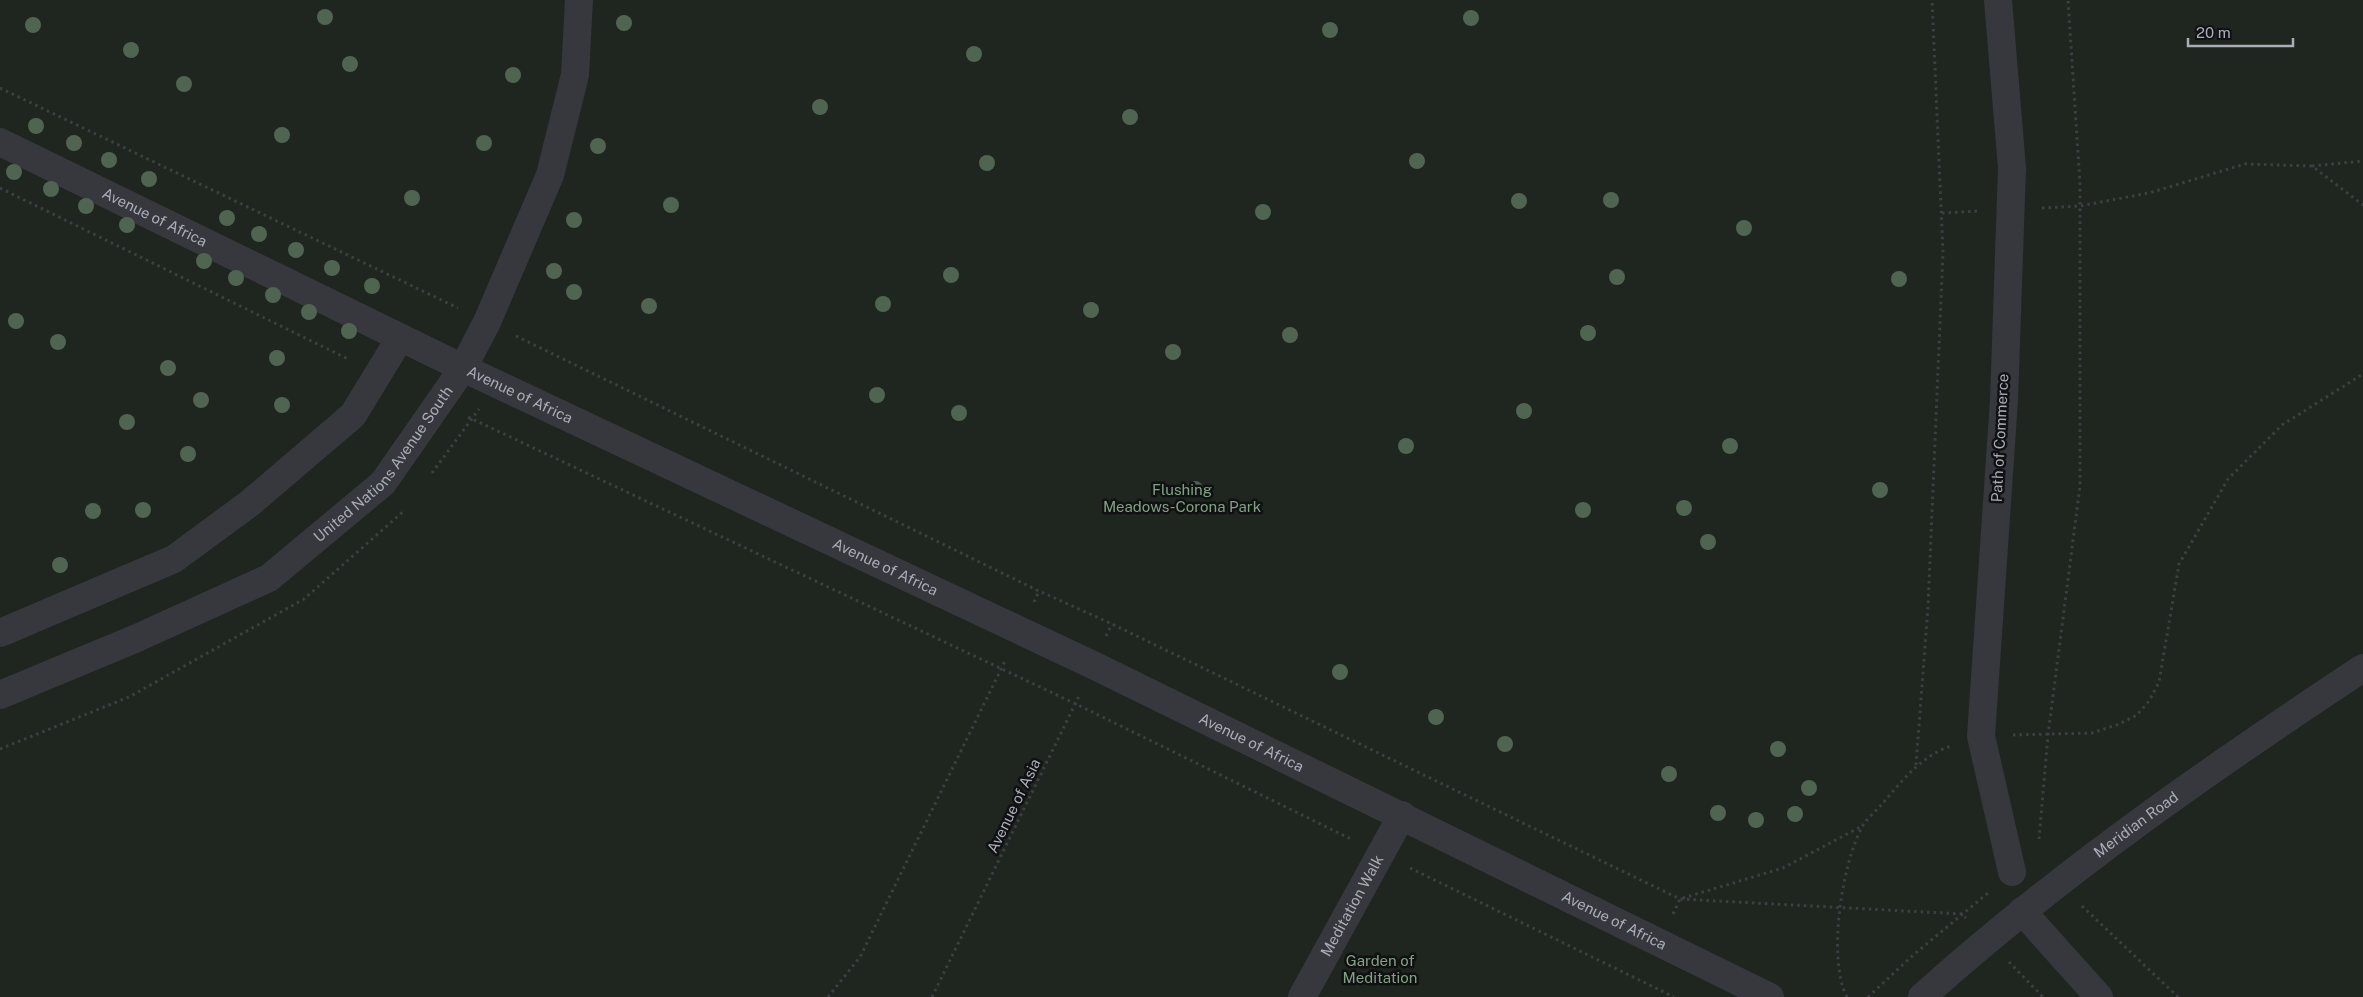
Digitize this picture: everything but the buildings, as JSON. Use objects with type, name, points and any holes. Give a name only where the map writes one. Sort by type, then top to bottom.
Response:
[{"type":"street","name":"United Nations Avenue South","points":[[0,695],[137,638],[269,578],[383,483],[464,368],[487,322],[550,175],[575,75],[580,0]]},
{"type":"street","name":"Path of Commerce","points":[[1998,0],[2012,168],[2004,400],[1981,736],[2012,872]]},
{"type":"street","name":"Avenue of Africa","points":[[0,142],[400,338],[1092,665],[1402,815],[1658,944],[1770,997]]},
{"type":"street","points":[[0,633],[174,559],[250,503],[353,416],[400,338]]},
{"type":"street","name":"Meridian Road","points":[[1922,997],[1986,939],[2189,786],[2363,668]]},
{"type":"street","name":"Meditation Walk","points":[[1302,997],[1402,815]]},
{"type":"street","points":[[2022,911],[2099,997]]},
{"type":"path","points":[[1916,766],[1928,607],[1944,252],[1932,0]]},
{"type":"path","points":[[1868,997],[2012,872],[2038,855],[2048,734],[2080,486],[2080,206],[2068,0]]},
{"type":"path","points":[[0,88],[1680,899],[1962,914],[1970,922]]},
{"type":"path","points":[[1942,213],[2080,206],[2149,193],[2245,164],[2312,166],[2363,161]]},
{"type":"path","points":[[2312,166],[2363,206]]},
{"type":"path","points":[[0,188],[378,374]]},
{"type":"path","points":[[1847,997],[1844,991],[1838,955],[1840,908],[1847,868],[1863,826],[1916,766],[1943,748],[1981,736],[2092,733],[2119,724],[2137,715],[2149,701],[2159,682],[2179,564],[2228,479],[2282,425],[2363,374]]},
{"type":"path","points":[[438,404],[1076,704],[1674,997]]},
{"type":"path","points":[[828,997],[860,957],[1040,591]]},
{"type":"path","name":"Avenue of Asia","points":[[932,997],[1076,704],[1112,624]]},
{"type":"path","points":[[1658,944],[1680,899],[1783,868],[1863,826]]},
{"type":"path","points":[[2076,900],[2178,997]]},
{"type":"path","points":[[2005,958],[2043,997]]},
{"type":"green space","name":"Flushing Meadows-Corona Park","points":[[0,0],[2363,0],[2363,997],[0,997]]},
{"type":"park label","name":"Garden of Meditation","points":[[1380,970]]}]
